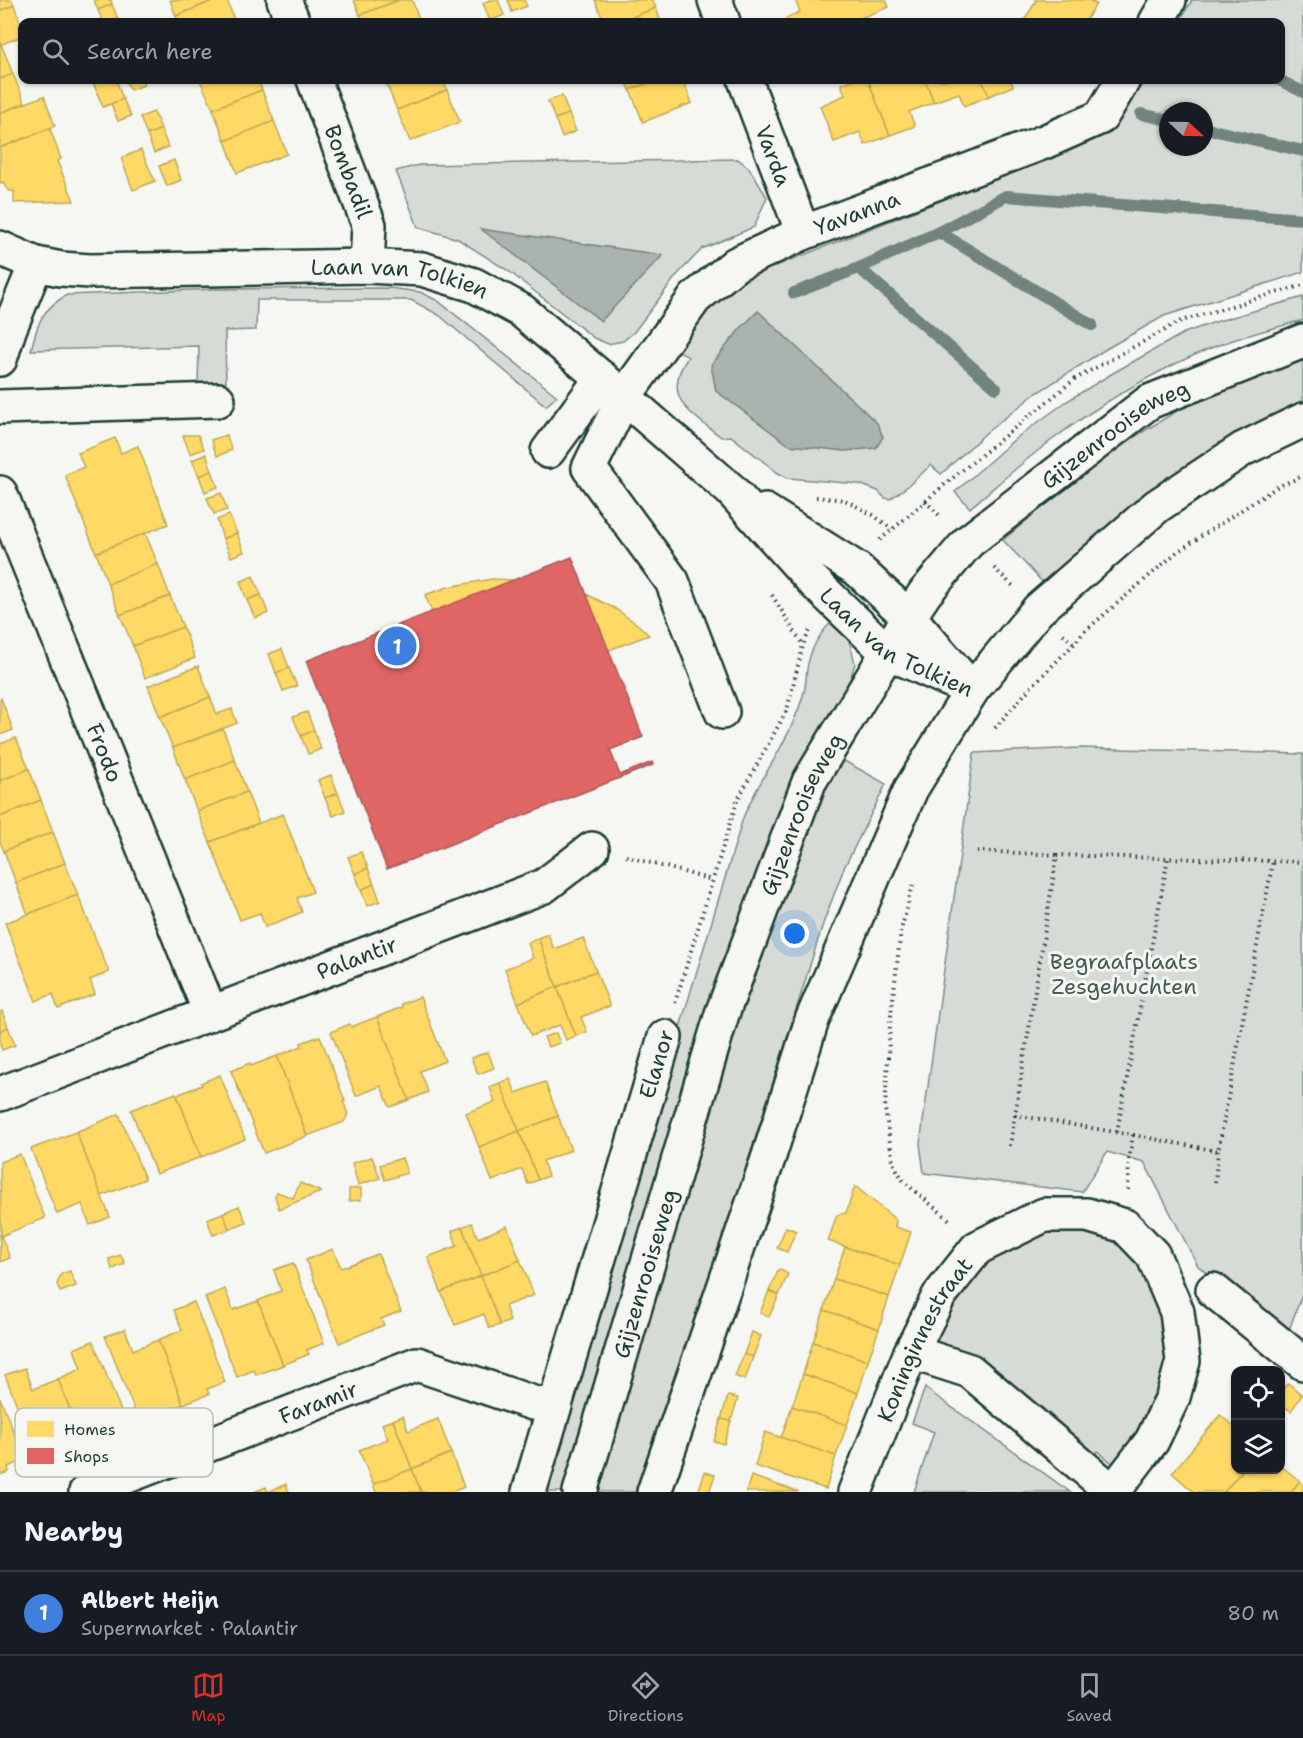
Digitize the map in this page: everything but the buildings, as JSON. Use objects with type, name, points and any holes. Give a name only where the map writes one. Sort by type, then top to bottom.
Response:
[{"type":"street","points":[[284,0],[291,18]]},
{"type":"street","points":[[715,0],[722,18]]},
{"type":"street","points":[[1158,18],[1169,0]]},
{"type":"street","name":"Bombadil","points":[[316,84],[369,225],[367,266]]},
{"type":"street","name":"Varda","points":[[747,84],[803,232]]},
{"type":"street","name":"Yavanna","points":[[613,388],[695,298],[736,264],[803,232],[1044,142],[1101,117],[1121,84]]},
{"type":"street","name":"Laan van Tolkien","points":[[0,248],[36,264],[61,269],[90,271],[367,266],[422,269],[474,285],[522,311],[731,489],[833,600],[887,652],[972,690]]},
{"type":"street","points":[[0,359],[9,330],[36,264]]},
{"type":"street","name":"Gijzenrooiseweg","points":[[580,1492],[722,1014],[808,782],[887,652],[925,593],[968,542],[1149,402],[1303,341]]},
{"type":"street","points":[[548,451],[613,388]]},
{"type":"street","points":[[613,388],[590,468],[672,581],[722,712]]},
{"type":"street","points":[[0,406],[218,400]]},
{"type":"street","points":[[654,1492],[769,1156],[812,1020],[910,789],[972,690],[1038,610],[1157,506],[1243,449],[1303,420]]},
{"type":"street","name":"Laan van Tolkien","points":[[731,489],[856,569],[909,617],[972,690]]},
{"type":"street","name":"Frodo","points":[[0,493],[210,1012]]},
{"type":"street","name":"Palantir","points":[[0,1094],[544,886],[592,849]]},
{"type":"street","name":"Elanor","points":[[529,1492],[665,1037]]},
{"type":"street","name":"Koninginnestraat","points":[[855,1492],[911,1352],[939,1296],[977,1248],[1044,1215],[1087,1215],[1125,1226],[1153,1255],[1177,1312],[1183,1361],[1173,1397],[1152,1441],[1113,1492]]},
{"type":"street","points":[[1213,1290],[1303,1363]]},
{"type":"street","points":[[911,1352],[970,1371],[1113,1492]]},
{"type":"street","name":"Faramir","points":[[213,1443],[417,1364],[533,1403],[555,1406]]},
{"type":"street","name":"Faramir","points":[[86,1492],[125,1477]]},
{"type":"path","points":[[856,569],[874,545],[1075,379],[1181,321],[1303,285]]},
{"type":"path","points":[[991,733],[1084,632],[1177,552],[1277,487],[1303,476]]},
{"type":"path","points":[[926,501],[1074,644]]},
{"type":"path","name":"Elanor","points":[[665,1037],[736,801],[787,710],[803,645],[814,624],[833,600]]},
{"type":"path","points":[[592,849],[635,858],[712,880]]},
{"type":"path","points":[[977,850],[1057,855],[1303,862]]},
{"type":"path","points":[[1010,1146],[1057,855]]},
{"type":"path","points":[[1117,1132],[1168,858]]},
{"type":"path","points":[[1215,1182],[1218,1151],[1273,861]]},
{"type":"path","points":[[915,877],[901,930],[890,1024],[885,1109],[893,1162],[904,1182],[947,1216],[977,1248]]},
{"type":"path","points":[[1015,1115],[1133,1134],[1218,1151]]},
{"type":"path","points":[[1129,1158],[1133,1134]]},
{"type":"green space","points":[[1192,0],[1303,0],[1303,272],[1164,316],[1035,394],[987,432],[941,474],[931,465],[890,499],[885,498],[878,491],[859,484],[788,478],[778,473],[731,436],[721,437],[690,412],[683,403],[678,394],[677,383],[680,371],[688,357],[678,350],[725,290],[748,277],[1097,138],[1114,124],[1142,84],[1285,84],[1285,18],[1181,18]]},
{"type":"green space","points":[[738,159],[749,168],[767,197],[754,227],[702,249],[677,275],[634,332],[623,341],[608,344],[594,338],[510,272],[458,239],[418,227],[396,171],[419,165]]},
{"type":"green space","points":[[389,288],[420,292],[438,301],[557,396],[546,406],[439,315],[411,300],[257,300],[256,330],[225,331],[226,389],[198,388],[199,346],[31,350],[42,318],[51,306],[67,295],[216,289]]},
{"type":"green space","points":[[1303,297],[1303,320],[1222,344],[1189,357],[1147,379],[1067,429],[1028,458],[970,508],[955,492],[1015,439],[1067,401],[1184,333]]},
{"type":"green space","points":[[1303,357],[1303,403],[1285,410],[1213,450],[1047,587],[1003,540],[1105,455],[1185,406]]},
{"type":"green space","points":[[836,618],[848,636],[855,663],[847,690],[572,1492],[540,1492],[743,818],[797,714],[804,692],[808,662],[814,648],[821,635]]},
{"type":"green space","name":"Begraafplaats Zesgehuchten","points":[[1081,748],[1303,754],[1303,1292],[1287,1335],[1198,1266],[1144,1162],[1107,1152],[1082,1192],[924,1173],[920,1144],[974,753]]},
{"type":"green space","points":[[839,758],[886,784],[844,868],[824,921],[645,1492],[596,1492],[765,931],[810,817]]},
{"type":"green space","points":[[1085,1225],[1124,1244],[1155,1285],[1171,1367],[1121,1471],[1098,1451],[1094,1457],[928,1340],[977,1263],[1021,1235]]},
{"type":"green space","points":[[925,1388],[1070,1492],[914,1492],[934,1432],[912,1423]]},
{"type":"shaded area","points":[[481,229],[663,255],[601,321]]},
{"type":"shaded area","points":[[758,311],[877,423],[883,437],[876,448],[845,451],[789,445],[716,391],[711,365]]},
{"type":"waterway","points":[[1285,83],[1303,92]]},
{"type":"waterway","points":[[1141,114],[1159,118]]},
{"type":"waterway","points":[[1213,130],[1303,151]]},
{"type":"waterway","points":[[939,232],[1006,196],[1303,219]]},
{"type":"waterway","points":[[859,268],[939,232],[1092,325]]},
{"type":"waterway","points":[[794,293],[859,268],[996,388]]},
{"type":"place","name":"Albert Heijn","points":[[397,646]]}]
